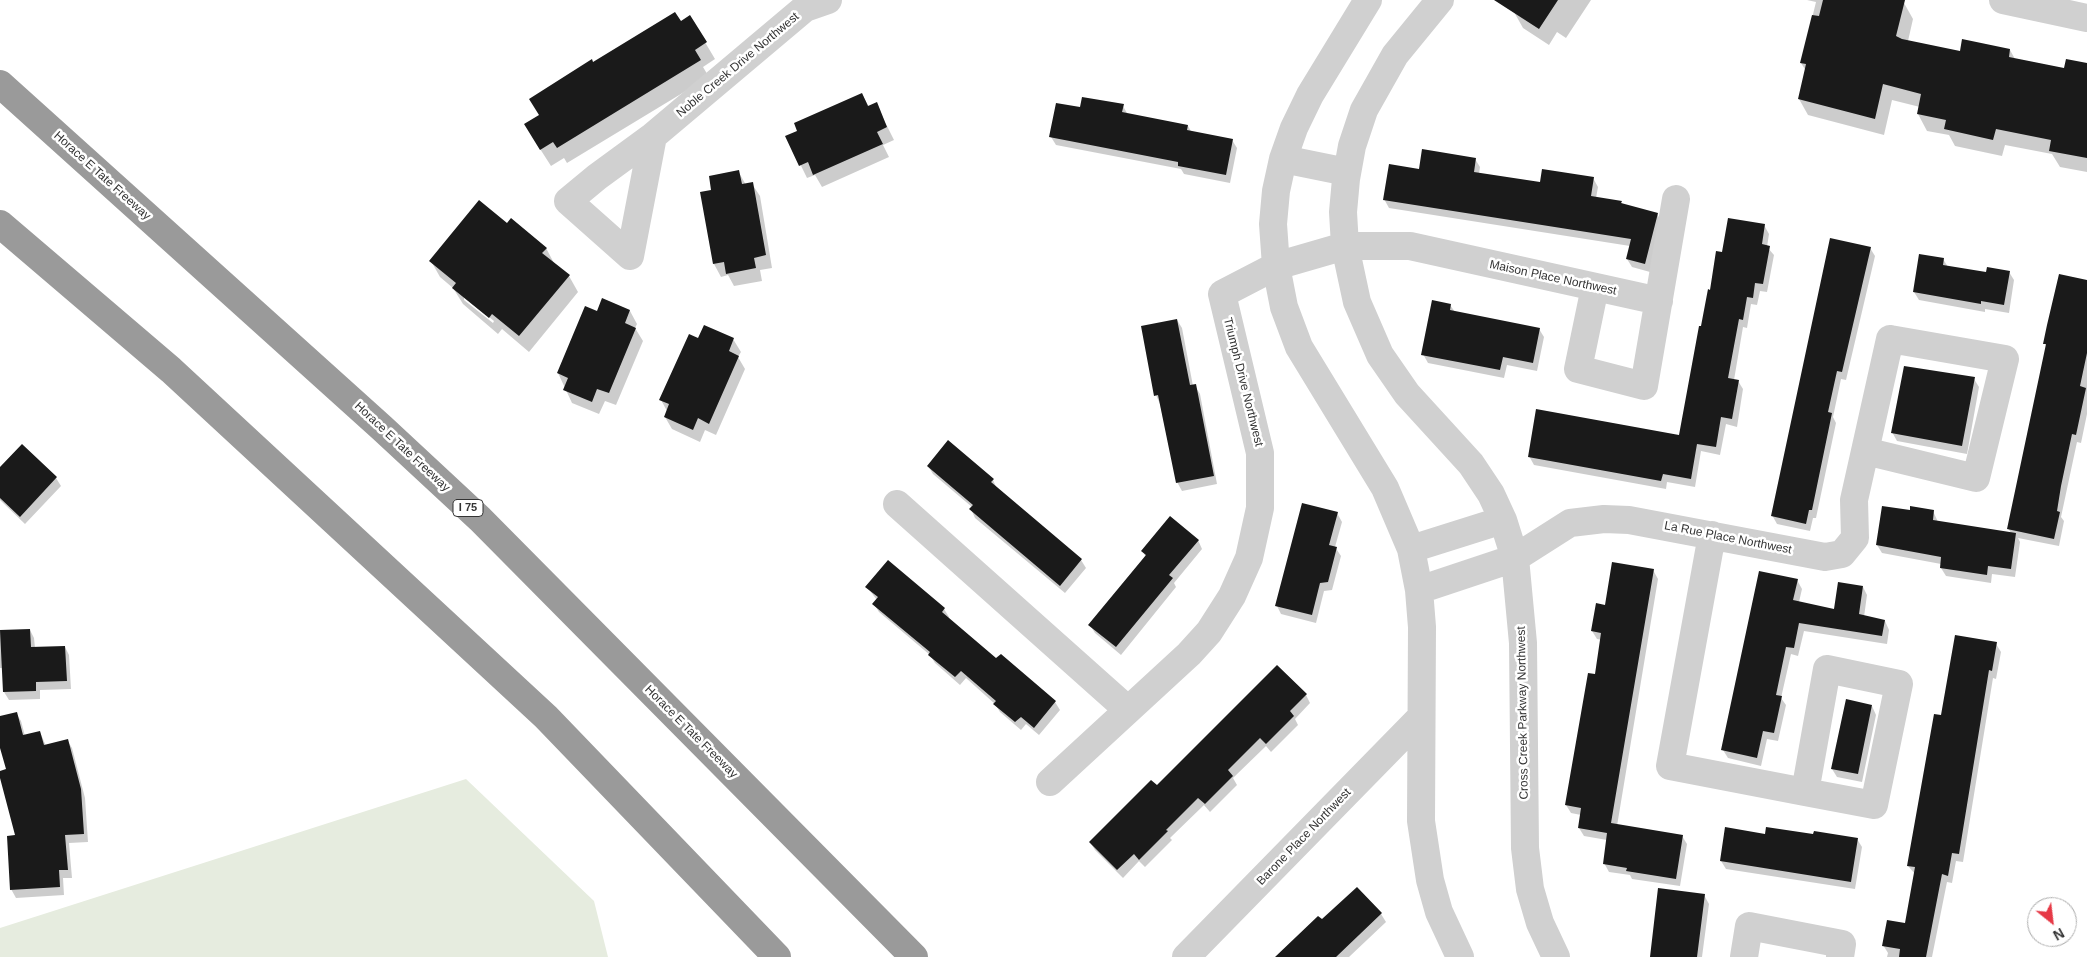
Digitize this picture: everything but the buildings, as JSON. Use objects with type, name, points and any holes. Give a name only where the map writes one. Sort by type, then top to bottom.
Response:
[{"type":"highway","name":"Horace E Tate Freeway","points":[[0,84],[382,428],[480,519],[914,957]]},
{"type":"highway","points":[[0,224],[171,370],[546,717],[777,957]]},
{"type":"street","name":"Noble Creek Drive Northwest","points":[[653,136],[805,8],[828,0]]},
{"type":"street","points":[[1368,0],[1310,95],[1294,128],[1283,159],[1276,191],[1273,224],[1276,266],[1284,307],[1299,347],[1385,488],[1411,549],[1419,590],[1422,627],[1421,821],[1430,880],[1439,912],[1460,957]]},
{"type":"street","name":"Cross Creek Parkway Northwest","points":[[1440,0],[1395,55],[1364,110],[1352,146],[1347,172],[1343,212],[1344,246],[1357,302],[1380,355],[1407,394],[1471,464],[1491,494],[1503,520],[1515,558],[1523,643],[1525,848],[1530,888],[1540,923],[1556,957]]},
{"type":"street","points":[[2004,0],[2087,18]]},
{"type":"street","points":[[1283,159],[1347,172]]},
{"type":"street","points":[[1595,287],[1578,369],[1644,386],[1676,199]]},
{"type":"street","name":"Maison Place Northwest","points":[[1276,266],[1344,246],[1410,246],[1659,301]]},
{"type":"street","name":"Triumph Drive Northwest","points":[[1050,782],[1189,654],[1209,632],[1232,596],[1249,558],[1260,508],[1260,453],[1222,294],[1276,266]]},
{"type":"street","name":"La Rue Place Northwest","points":[[1419,590],[1515,558],[1570,523],[1604,519],[1629,520],[1825,557],[1842,554],[1855,538],[1854,500],[1890,339],[2005,359],[1976,478],[1865,451]]},
{"type":"street","points":[[897,504],[1128,710]]},
{"type":"street","points":[[1411,549],[1503,520]]},
{"type":"street","points":[[1712,535],[1670,766],[1805,792],[1874,805],[1899,684],[1827,669],[1805,792]]},
{"type":"street","name":"Barone Place Northwest","points":[[1186,957],[1421,717]]},
{"type":"street","points":[[1744,957],[1749,926],[1842,944],[1840,957]]},
{"type":"shaded area","points":[[466,779],[594,901],[608,957],[0,957],[0,928]]}]
